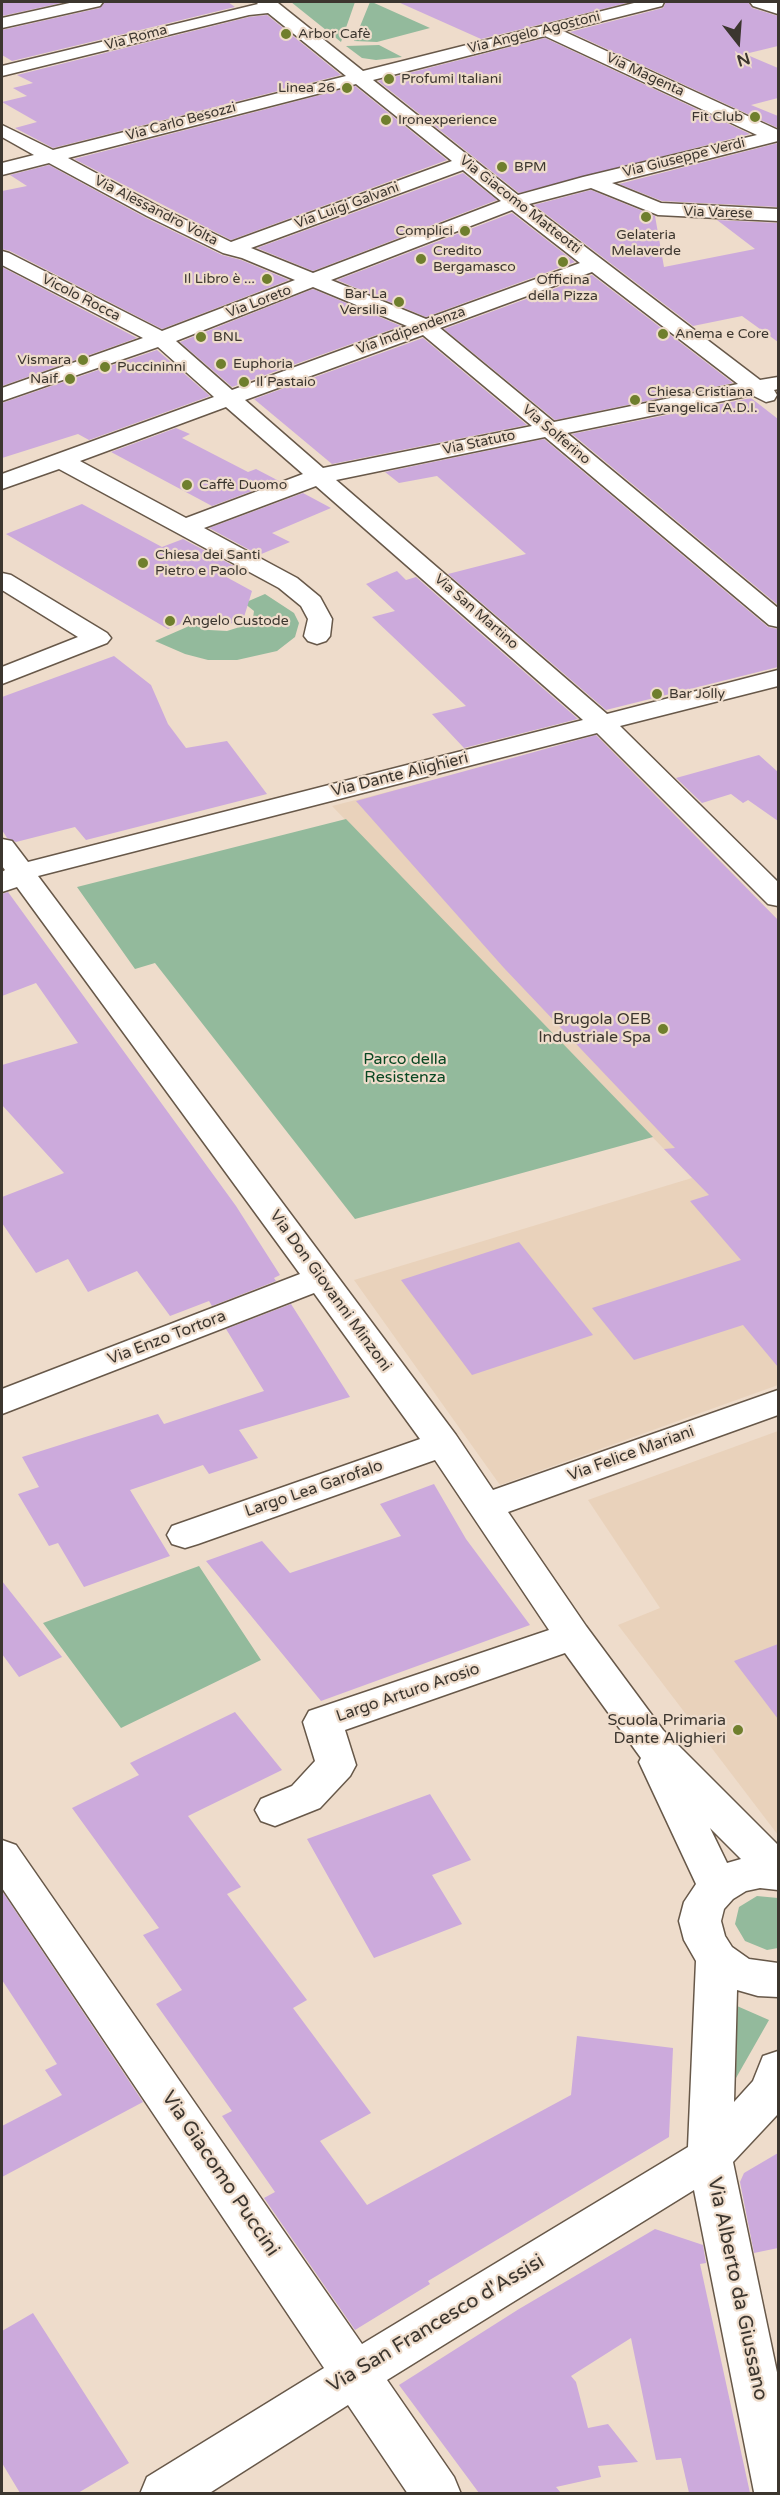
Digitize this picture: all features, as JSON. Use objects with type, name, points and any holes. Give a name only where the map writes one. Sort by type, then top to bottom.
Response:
[{"type":"street","points":[[2,23],[94,2]]},
{"type":"street","name":"Via Angelo Agostoni","points":[[360,76],[656,2]]},
{"type":"street","points":[[759,2],[778,9]]},
{"type":"street","name":"Via Giacomo Matteotti","points":[[270,3],[465,163],[778,405]]},
{"type":"street","name":"Via Roma","points":[[2,71],[270,3]]},
{"type":"street","name":"Via Magenta","points":[[547,30],[777,135]]},
{"type":"street","name":"Via Angelo Agostoni","points":[[341,61],[411,64]]},
{"type":"street","name":"Via Carlo Besozzi","points":[[2,169],[360,76]]},
{"type":"street","name":"Via Alessandro Volta","points":[[2,130],[230,249],[315,281]]},
{"type":"street","name":"Via Giuseppe Verdi","points":[[515,202],[777,135]]},
{"type":"street","name":"Via Luigi Galvani","points":[[230,249],[465,163]]},
{"type":"street","name":"Via Varese","points":[[590,181],[658,209],[778,215]]},
{"type":"street","name":"Via Loreto","points":[[2,395],[161,339],[515,202]]},
{"type":"street","name":"Vicolo Rocca","points":[[2,257],[161,339]]},
{"type":"street","name":"Via Indipendenza","points":[[2,482],[595,264]]},
{"type":"street","name":"Via Solferino","points":[[315,281],[425,326],[778,620]]},
{"type":"street","name":"Via San Martino","points":[[161,339],[602,723],[778,898]]},
{"type":"street","name":"Via Statuto","points":[[185,527],[320,476],[778,383]]},
{"type":"street","points":[[62,461],[288,583],[311,602],[320,619],[317,636]]},
{"type":"street","points":[[2,580],[98,638],[2,676]]},
{"type":"street","name":"Via Dante Alighieri","points":[[12,878],[778,678]]},
{"type":"street","name":"Via Don Giovanni Minzoni","points":[[2,847],[12,878],[320,1278],[443,1444],[573,1636],[649,1741],[778,1872]]},
{"type":"street","name":"Via Enzo Tortora","points":[[5,1394],[320,1278]]},
{"type":"street","name":"Via Felice Mariani","points":[[484,1507],[778,1402]]},
{"type":"street","name":"Largo Lea Garofalo","points":[[185,1535],[443,1444]]},
{"type":"street","name":"Largo Arturo Arosio","points":[[275,1810],[306,1797],[336,1765],[323,1722],[573,1636]]},
{"type":"street","name":"Via Don Giovanni Minzoni","points":[[649,1741],[718,1887]]},
{"type":"street","name":"Via Giacomo Puccini","points":[[2,1856],[437,2493]]},
{"type":"street","points":[[778,1872],[737,1876],[718,1887],[705,1902],[700,1921],[705,1941],[717,1959],[735,1971],[758,1979],[778,1980]]},
{"type":"street","points":[[710,2157],[717,1959]]},
{"type":"street","name":"Via San Francesco d'Assisi","points":[[164,2493],[710,2157],[777,2082]]},
{"type":"street","name":"Via Alberto da Giussano","points":[[710,2157],[778,2492]]},
{"type":"shaded area","points":[[601,738],[778,920],[778,1385],[500,1485],[354,1280],[692,1178],[332,806]]},
{"type":"shaded area","name":"Scuola Primaria Dante Alighieri","points":[[778,1431],[778,1835],[618,1625],[660,1608],[588,1500]]},
{"type":"green space","points":[[291,2],[355,2],[341,42]]},
{"type":"green space","points":[[370,2],[430,28],[377,42],[354,41]]},
{"type":"green space","points":[[379,45],[402,57],[376,60],[362,58],[346,46]]},
{"type":"green space","points":[[265,594],[294,613],[299,623],[295,637],[277,651],[237,660],[208,660],[185,654],[155,641],[196,623],[209,630],[227,631],[246,625],[253,618],[254,611],[244,603]]},
{"type":"green space","name":"Parco della Resistenza","points":[[346,819],[653,1137],[355,1219],[155,963],[135,969],[77,887]]},
{"type":"green space","points":[[199,1566],[261,1660],[121,1728],[43,1623]]},
{"type":"green space","points":[[757,1896],[778,1898],[778,1948],[767,1950],[745,1941],[735,1924],[739,1907]]},
{"type":"green space","points":[[737,2006],[769,2020],[736,2078]]},
{"type":"building","points":[[2,2],[66,2],[2,16]]},
{"type":"building","points":[[105,2],[228,2],[235,7],[12,61],[2,55],[2,30],[100,8]]},
{"type":"building","points":[[398,2],[631,2],[481,39]]},
{"type":"building","points":[[666,2],[748,2],[752,8],[778,16],[778,46],[745,54],[778,68],[778,98],[751,105],[778,116],[778,128],[570,32],[663,8]]},
{"type":"building","points":[[267,15],[341,75],[53,148],[15,128],[37,122],[2,102],[27,96],[13,88],[33,83],[17,75],[249,17]]},
{"type":"building","points":[[545,38],[750,134],[519,193],[378,81]]},
{"type":"building","points":[[355,86],[447,160],[231,240],[74,159]]},
{"type":"building","points":[[778,143],[778,207],[662,201],[619,184]]},
{"type":"building","points":[[49,165],[146,218],[222,255],[241,260],[289,280],[162,329],[2,249],[2,191],[27,186],[10,175]]},
{"type":"building","points":[[463,173],[497,200],[313,271],[257,248]]},
{"type":"building","points":[[591,190],[655,216],[664,267],[755,249],[717,220],[778,223],[778,342],[742,316],[693,326],[534,205]]},
{"type":"building","points":[[512,213],[575,262],[426,317],[337,280]]},
{"type":"building","points":[[2,267],[137,338],[2,386]]},
{"type":"building","points":[[592,275],[733,383],[555,420],[444,329]]},
{"type":"building","points":[[313,289],[401,326],[232,387],[180,342]]},
{"type":"building","points":[[423,338],[527,425],[332,464],[254,399]]},
{"type":"building","points":[[157,350],[210,396],[89,440],[78,434],[2,458],[2,403]]},
{"type":"building","points":[[751,398],[778,419],[778,605],[572,434]]},
{"type":"building","points":[[176,428],[190,434],[182,438],[248,472],[256,469],[279,481],[212,506],[111,452]]},
{"type":"building","points":[[544,439],[768,627],[778,629],[778,667],[606,710],[448,574],[526,554],[437,476],[399,483],[385,472]]},
{"type":"building","points":[[303,493],[331,508],[272,533],[290,542],[259,555],[209,528]]},
{"type":"building","name":"Chiesa dei Santi Pietro e Paolo","points":[[82,504],[162,547],[183,539],[234,566],[219,573],[252,591],[244,617],[230,624],[210,624],[198,617],[168,629],[6,534]]},
{"type":"building","points":[[397,571],[406,580],[416,577],[578,719],[464,748],[432,714],[466,706],[372,617],[395,611],[366,584]]},
{"type":"building","points":[[114,656],[151,685],[168,724],[186,748],[227,741],[267,794],[86,840],[75,827],[16,842],[7,838],[2,830],[2,697]]},
{"type":"building","name":"Brugola OEB Industriale Spa","points":[[596,735],[778,920],[778,1367],[743,1325],[634,1360],[592,1308],[741,1260],[690,1201],[709,1195],[664,1149],[675,1148],[504,968],[356,801]]},
{"type":"building","points":[[759,755],[778,772],[778,821],[748,800],[743,803],[731,794],[702,803],[676,778]]},
{"type":"building","points":[[8,892],[236,1206],[280,1275],[274,1278],[276,1281],[212,1306],[209,1301],[170,1316],[137,1271],[88,1292],[68,1259],[36,1273],[2,1223],[2,1197],[64,1173],[2,1105],[2,1065],[78,1043],[36,983],[2,996],[2,894]]},
{"type":"building","points":[[519,1242],[593,1335],[472,1375],[401,1280]]},
{"type":"building","points":[[291,1304],[350,1397],[239,1430],[258,1458],[209,1474],[203,1465],[130,1490],[170,1556],[84,1587],[58,1543],[49,1546],[18,1494],[39,1487],[22,1457],[158,1414],[164,1424],[264,1391],[226,1329]]},
{"type":"building","points":[[434,1484],[466,1539],[530,1625],[321,1701],[206,1561],[262,1541],[290,1573],[401,1536],[380,1504]]},
{"type":"building","points":[[2,1581],[62,1657],[19,1677],[2,1654]]},
{"type":"building","points":[[778,1644],[778,1719],[734,1661]]},
{"type":"building","points":[[235,1712],[282,1770],[188,1816],[241,1887],[227,1894],[307,2000],[293,2008],[371,2113],[320,2141],[367,2205],[571,2095],[577,2036],[673,2048],[669,2137],[428,2281],[430,2284],[355,2330],[264,2198],[275,2192],[222,2116],[232,2111],[156,2004],[182,1990],[143,1935],[159,1928],[72,1808],[139,1775],[130,1763]]},
{"type":"building","points":[[430,1794],[471,1860],[432,1875],[462,1924],[374,1958],[307,1839]]},
{"type":"building","points":[[2,1891],[143,2102],[2,2177],[2,2126],[62,2095],[45,2070],[57,2064],[2,1980]]},
{"type":"building","points":[[778,2153],[778,2248],[754,2253],[740,2182],[744,2173]]},
{"type":"building","points":[[655,2229],[703,2245],[706,2263],[700,2264],[750,2493],[689,2493],[681,2458],[656,2460],[631,2338],[571,2376],[576,2382],[588,2428],[608,2424],[638,2462],[598,2466],[601,2477],[556,2487],[561,2493],[479,2493],[399,2385],[519,2309]]},
{"type":"building","points":[[33,2313],[129,2463],[78,2493],[20,2493],[2,2463],[2,2331]]},
{"type":"place","name":"Arbor Cafè","points":[[286,34]]},
{"type":"place","name":"Profumi Italiani","points":[[389,79]]},
{"type":"place","name":"Linea 26","points":[[347,88]]},
{"type":"place","name":"Fit Club","points":[[755,117]]},
{"type":"place","name":"Ironexperience","points":[[386,120]]},
{"type":"place","name":"BPM","points":[[502,167]]},
{"type":"place","name":"Gelateria Melaverde","points":[[646,217]]},
{"type":"place","name":"Complici","points":[[465,231]]},
{"type":"place","name":"Credito Bergamasco","points":[[421,259]]},
{"type":"place","name":"Officina della Pizza","points":[[563,262]]},
{"type":"place","name":"Il Libro è ...","points":[[267,279]]},
{"type":"place","name":"Bar La Versilia","points":[[399,302]]},
{"type":"place","name":"Anema e Core","points":[[663,334]]},
{"type":"place","name":"BNL","points":[[201,337]]},
{"type":"place","name":"Vismara","points":[[83,360]]},
{"type":"place","name":"Euphoria","points":[[221,364]]},
{"type":"place","name":"Puccininni","points":[[105,367]]},
{"type":"place","name":"Naif","points":[[70,379]]},
{"type":"place","name":"Il Pastaio","points":[[244,382]]},
{"type":"place","name":"Chiesa Cristiana Evangelica A.D.I.","points":[[635,400]]},
{"type":"place","name":"Caffè Duomo","points":[[187,485]]},
{"type":"place","name":"Chiesa dei Santi Pietro e Paolo","points":[[143,563]]},
{"type":"place","name":"Angelo Custode","points":[[170,621]]},
{"type":"place","name":"Bar Jolly","points":[[657,694]]},
{"type":"place","name":"Brugola OEB Industriale Spa","points":[[663,1029]]},
{"type":"place","name":"Scuola Primaria Dante Alighieri","points":[[738,1730]]}]
